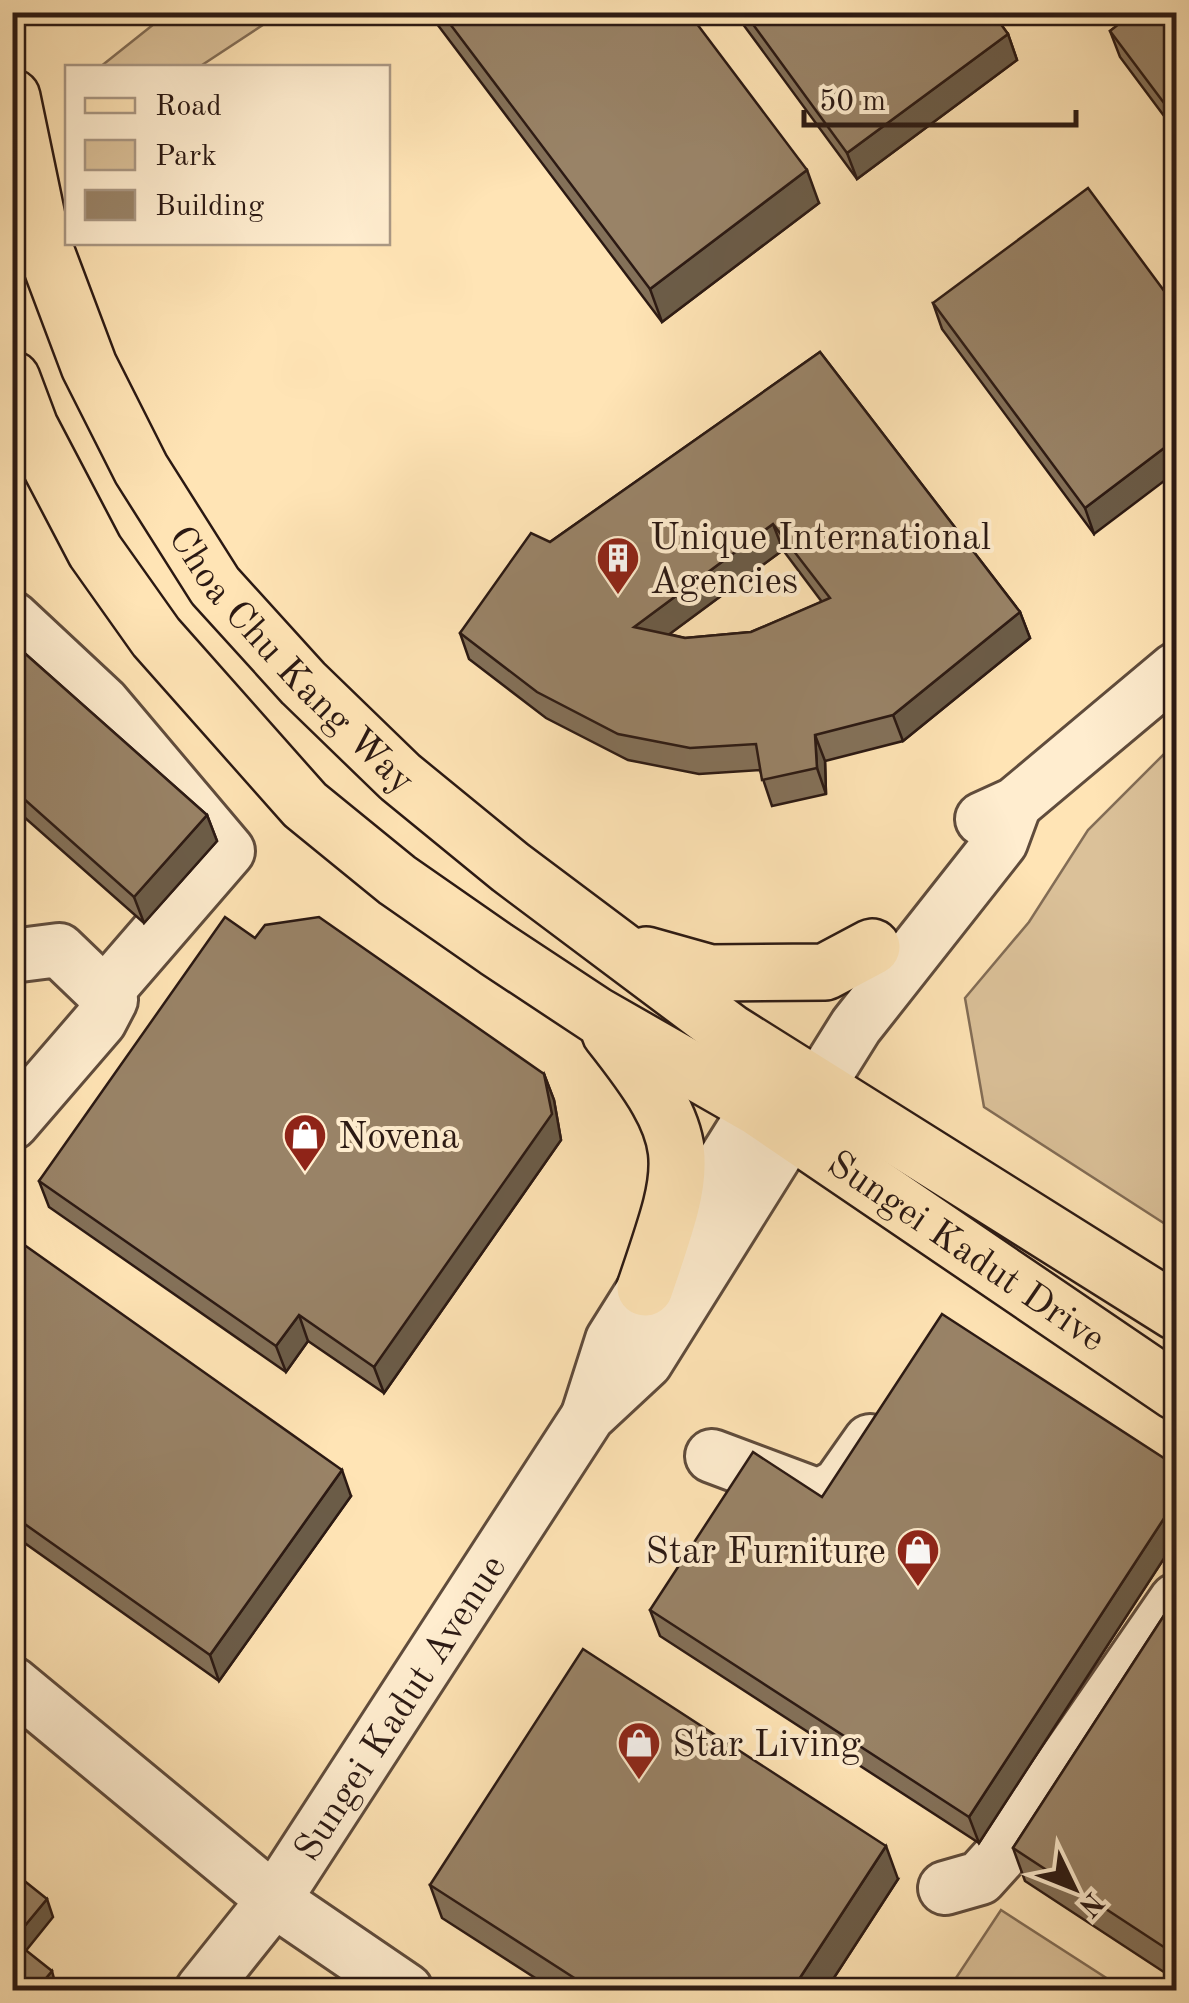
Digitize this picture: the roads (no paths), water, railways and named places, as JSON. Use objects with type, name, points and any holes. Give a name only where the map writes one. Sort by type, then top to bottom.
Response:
[{"type":"main road","name":"Choa Chu Kang Way","points":[[17,122],[42,241],[88,366],[142,469],[215,586],[304,683],[400,777],[510,868],[624,949],[730,1032],[787,1096]]},
{"type":"main road","points":[[12,379],[30,427],[95,550],[156,637],[292,791],[397,880],[596,1014],[787,1096]]},
{"type":"main road","points":[[624,949],[710,972],[825,972],[872,948]]},
{"type":"main road","points":[[596,1014],[657,1093],[680,1159],[675,1201],[644,1288]]},
{"type":"main road","name":"Sungei Kadut Drive","points":[[787,1096],[1174,1310]]},
{"type":"main road","name":"Sungei Kadut Drive","points":[[787,1096],[1176,1392]]},
{"type":"main road","points":[[1174,1310],[1162,1358],[1176,1384]]},
{"type":"street","points":[[12,618],[104,703],[228,851],[106,992]]},
{"type":"street","points":[[787,1096],[872,948],[975,822],[1015,804],[1176,669]]},
{"type":"street","points":[[787,1096],[1001,842],[1015,804]]},
{"type":"street","points":[[12,956],[60,950],[106,992],[109,1009],[12,1123]]},
{"type":"street","name":"Sungei Kadut Avenue","points":[[588,1416],[612,1340],[644,1288],[787,1096]]},
{"type":"street","name":"Sungei Kadut Avenue","points":[[202,1990],[274,1900],[588,1416],[646,1362],[787,1096]]},
{"type":"street","points":[[712,1456],[819,1496],[839,1485],[903,1395]]},
{"type":"street","points":[[945,1888],[980,1878],[1000,1857],[1176,1600]]},
{"type":"street","points":[[12,1683],[274,1900],[406,1990]]},
{"type":"place","name":"Unique International Agencies","points":[[618,596]]},
{"type":"place","name":"Novena","points":[[305,1173]]},
{"type":"place","name":"Star Furniture","points":[[918,1588]]},
{"type":"place","name":"Star Living","points":[[639,1781]]}]
